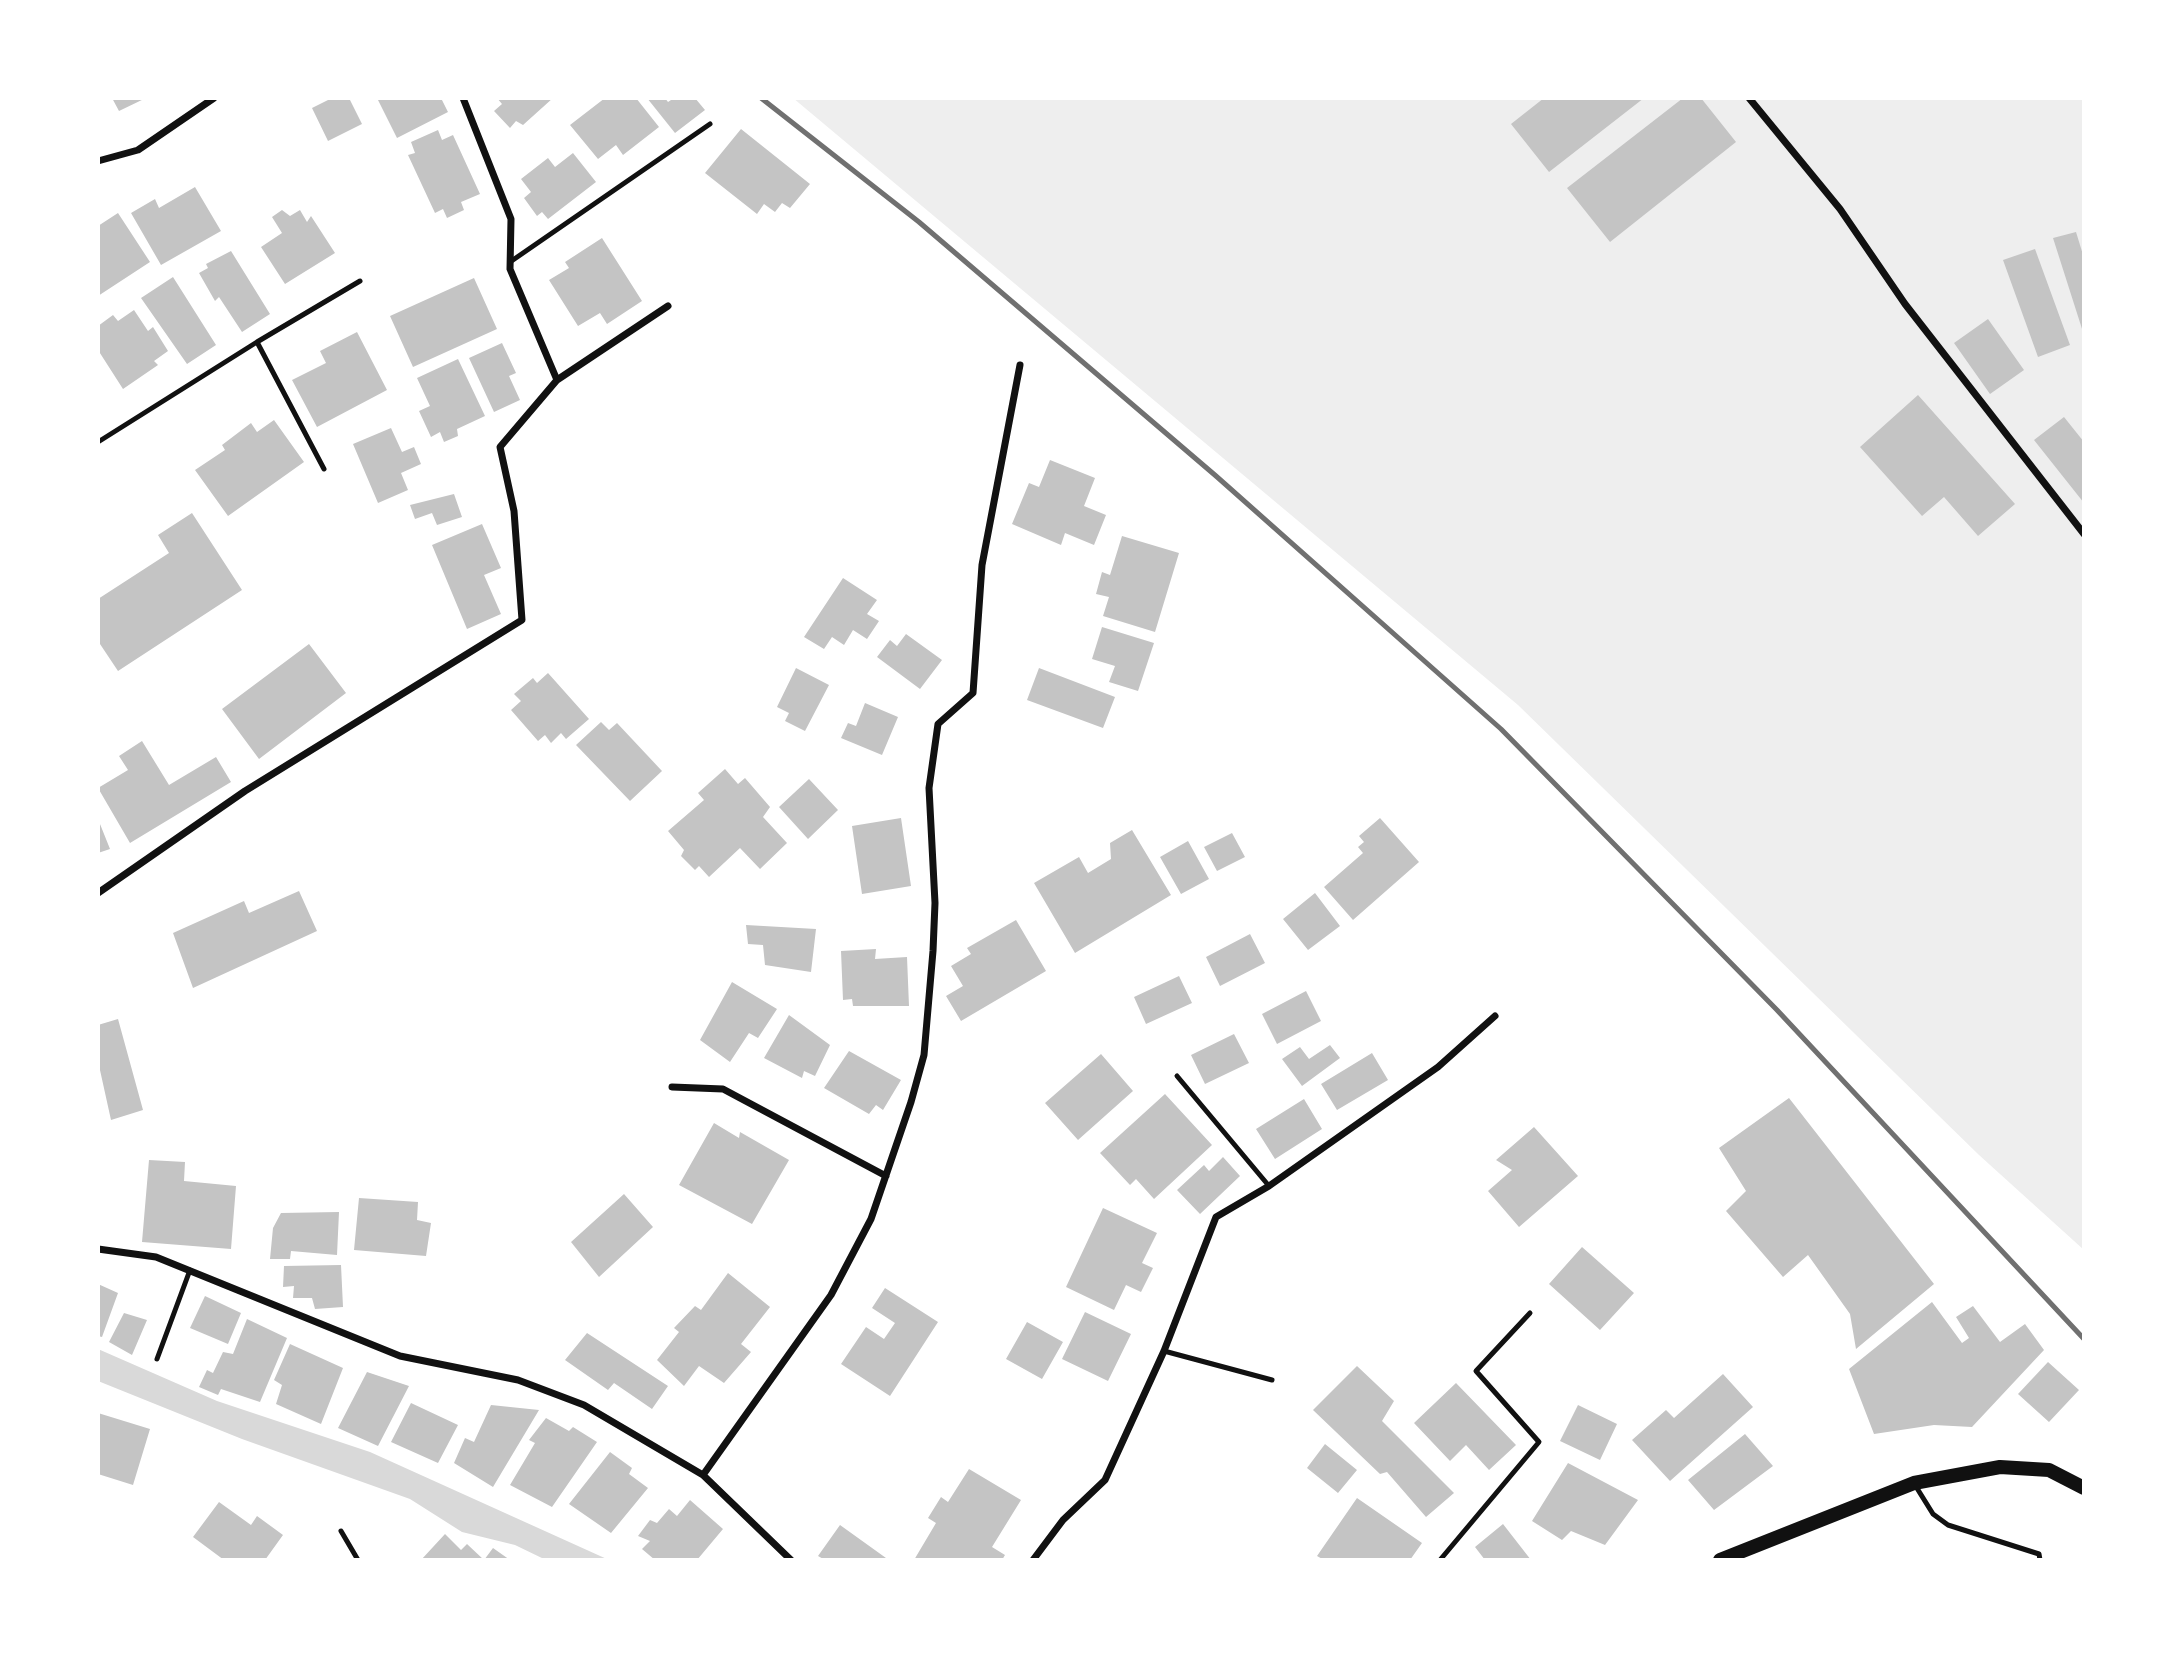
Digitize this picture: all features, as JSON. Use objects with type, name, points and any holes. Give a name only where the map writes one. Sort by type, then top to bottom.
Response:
[{"type":"main road","points":[[1720,1560],[1914,1483],[2000,1467],[2049,1470],[2084,1488]]},
{"type":"street","points":[[98,161],[138,150],[214,98]]},
{"type":"street","points":[[463,98],[510,219],[510,269],[556,380]]},
{"type":"street","points":[[1749,98],[1840,209],[1905,304],[2084,534]]},
{"type":"street","points":[[98,893],[245,791],[523,620],[514,511],[500,447],[556,380],[668,306]]},
{"type":"street","points":[[703,1475],[831,1296],[871,1219],[924,1055],[935,903],[929,788],[938,724],[973,693],[982,565],[1020,365]]},
{"type":"street","points":[[1033,1560],[1063,1520],[1105,1480],[1164,1351],[1216,1217],[1269,1186],[1438,1067],[1495,1016]]},
{"type":"street","points":[[672,1087],[723,1089],[886,1176]]},
{"type":"street","points":[[98,1249],[156,1257],[400,1356],[518,1380],[584,1405],[703,1475],[791,1560]]},
{"type":"lane","points":[[510,262],[710,124]]},
{"type":"lane","points":[[98,442],[360,281]]},
{"type":"lane","points":[[257,342],[324,469]]},
{"type":"lane","points":[[1177,1076],[1269,1186]]},
{"type":"lane","points":[[157,1359],[190,1270]]},
{"type":"lane","points":[[1440,1560],[1539,1442],[1476,1371],[1530,1313]]},
{"type":"lane","points":[[1164,1351],[1272,1380]]},
{"type":"lane","points":[[1914,1483],[1933,1514],[1948,1525],[2039,1554],[2040,1560]]},
{"type":"lane","points":[[341,1531],[358,1560]]},
{"type":"shaded area","points":[[793,98],[2084,98],[2084,1250],[1979,1155],[1518,705]]},
{"type":"shaded area","points":[[98,1349],[217,1401],[370,1452],[609,1560],[546,1560],[515,1545],[462,1532],[410,1499],[242,1439],[98,1381]]},
{"type":"building","points":[[112,98],[146,98],[119,111]]},
{"type":"building","points":[[332,98],[349,98],[362,124],[328,141],[312,108]]},
{"type":"building","points":[[377,98],[441,98],[448,112],[397,138]]},
{"type":"building","points":[[497,98],[553,98],[523,125],[516,121],[510,128],[494,111],[502,104]]},
{"type":"building","points":[[605,98],[636,98],[659,127],[623,155],[616,145],[598,159],[570,125]]},
{"type":"building","points":[[647,98],[665,98],[668,102],[674,98],[695,98],[705,110],[675,133]]},
{"type":"building","points":[[1544,98],[1644,98],[1549,172],[1511,124]]},
{"type":"building","points":[[1683,98],[1701,98],[1736,142],[1610,242],[1567,188]]},
{"type":"building","points":[[741,129],[810,184],[790,208],[782,203],[775,212],[764,204],[757,214],[705,173]]},
{"type":"building","points":[[438,130],[442,140],[453,135],[480,194],[461,202],[464,210],[447,218],[443,209],[435,213],[408,155],[415,153],[411,142]]},
{"type":"building","points":[[573,153],[596,182],[548,219],[542,212],[537,216],[524,198],[531,192],[521,179],[548,158],[555,167]]},
{"type":"building","points":[[195,187],[221,231],[161,265],[131,213],[155,199],[159,208]]},
{"type":"building","points":[[282,210],[290,216],[300,210],[307,222],[311,216],[335,253],[285,284],[261,247],[282,233],[272,217]]},
{"type":"building","points":[[118,213],[150,262],[98,296],[98,226]]},
{"type":"building","points":[[2076,232],[2084,258],[2083,332],[2053,238]]},
{"type":"building","points":[[602,238],[642,301],[607,324],[600,313],[578,326],[549,280],[569,268],[565,262]]},
{"type":"building","points":[[2035,249],[2070,345],[2038,357],[2003,260]]},
{"type":"building","points":[[231,251],[270,314],[242,332],[219,297],[215,301],[199,273],[208,268],[206,264]]},
{"type":"building","points":[[173,277],[216,345],[187,364],[141,298]]},
{"type":"building","points":[[474,278],[497,329],[413,367],[390,316]]},
{"type":"building","points":[[134,310],[148,331],[153,327],[168,351],[154,361],[158,365],[123,389],[98,350],[98,326],[113,315],[118,321]]},
{"type":"building","points":[[1988,319],[2024,370],[1990,394],[1954,343]]},
{"type":"building","points":[[357,332],[387,390],[317,427],[292,380],[326,363],[320,351]]},
{"type":"building","points":[[502,343],[516,373],[509,376],[520,400],[494,412],[469,358]]},
{"type":"building","points":[[458,359],[485,416],[457,429],[458,436],[444,442],[440,432],[431,437],[419,411],[430,406],[417,378]]},
{"type":"building","points":[[1918,395],[2015,504],[1978,536],[1944,497],[1922,516],[1860,447]]},
{"type":"building","points":[[2064,417],[2084,442],[2084,503],[2034,440]]},
{"type":"building","points":[[274,420],[304,462],[228,516],[195,470],[225,450],[222,445],[251,423],[257,432]]},
{"type":"building","points":[[391,428],[402,452],[414,447],[421,464],[401,473],[408,490],[378,503],[353,444]]},
{"type":"building","points":[[1050,460],[1095,478],[1084,506],[1106,515],[1094,545],[1065,533],[1061,545],[1012,524],[1029,483],[1039,487]]},
{"type":"building","points":[[454,494],[462,517],[437,525],[432,513],[415,519],[410,505]]},
{"type":"building","points":[[192,513],[242,590],[118,671],[98,641],[98,599],[169,553],[158,535]]},
{"type":"building","points":[[482,524],[501,568],[484,575],[501,614],[467,629],[432,545]]},
{"type":"building","points":[[1122,536],[1179,553],[1155,632],[1103,616],[1109,597],[1096,594],[1102,572],[1110,575]]},
{"type":"building","points":[[843,578],[877,600],[867,614],[879,621],[867,639],[853,630],[844,645],[832,637],[824,649],[804,637]]},
{"type":"building","points":[[1102,627],[1154,643],[1138,691],[1109,682],[1115,666],[1092,659]]},
{"type":"building","points":[[906,634],[942,660],[920,689],[877,657],[890,640],[897,646]]},
{"type":"building","points":[[309,644],[346,693],[259,759],[222,709]]},
{"type":"building","points":[[796,668],[829,685],[805,731],[785,721],[789,713],[777,707]]},
{"type":"building","points":[[1039,668],[1115,697],[1103,728],[1027,700]]},
{"type":"building","points":[[548,673],[589,719],[566,739],[561,733],[551,743],[545,735],[538,741],[511,710],[521,701],[514,694],[533,678],[537,683]]},
{"type":"building","points":[[865,703],[898,717],[882,755],[841,738],[848,723],[856,726]]},
{"type":"building","points":[[601,722],[609,730],[617,723],[662,771],[630,801],[576,745]]},
{"type":"building","points":[[142,741],[169,785],[216,757],[231,782],[130,843],[98,788],[128,770],[119,756]]},
{"type":"building","points":[[725,769],[738,784],[745,778],[770,807],[763,817],[787,843],[760,869],[740,848],[709,877],[699,866],[695,870],[681,856],[684,850],[668,831],[704,800],[698,793]]},
{"type":"building","points":[[809,779],[838,810],[808,839],[779,807]]},
{"type":"building","points":[[901,818],[911,886],[862,894],[852,826]]},
{"type":"building","points":[[1380,818],[1419,862],[1353,920],[1324,887],[1363,853],[1358,847],[1364,842],[1359,836]]},
{"type":"building","points":[[98,819],[110,849],[98,853]]},
{"type":"building","points":[[1132,830],[1171,895],[1075,953],[1034,883],[1079,857],[1088,873],[1111,859],[1110,843]]},
{"type":"building","points":[[1232,833],[1245,857],[1217,871],[1204,847]]},
{"type":"building","points":[[1188,841],[1209,879],[1181,894],[1160,857]]},
{"type":"building","points":[[299,891],[317,931],[193,988],[173,933],[244,901],[249,913]]},
{"type":"building","points":[[1315,893],[1340,926],[1308,950],[1283,919]]},
{"type":"building","points":[[1016,920],[1046,971],[961,1021],[946,996],[963,986],[951,966],[971,954],[967,948]]},
{"type":"building","points":[[746,925],[816,929],[811,972],[765,965],[763,945],[748,944]]},
{"type":"building","points":[[1250,934],[1265,963],[1220,986],[1206,957]]},
{"type":"building","points":[[876,949],[875,959],[907,957],[909,1006],[853,1006],[852,999],[843,1000],[841,951]]},
{"type":"building","points":[[1179,976],[1192,1003],[1146,1024],[1134,997]]},
{"type":"building","points":[[732,982],[777,1009],[758,1038],[749,1033],[730,1062],[700,1040]]},
{"type":"building","points":[[1306,991],[1321,1021],[1277,1044],[1262,1014]]},
{"type":"building","points":[[789,1015],[830,1045],[815,1076],[804,1071],[802,1078],[764,1058]]},
{"type":"building","points":[[118,1019],[143,1110],[111,1120],[98,1061],[98,1025]]},
{"type":"building","points":[[1234,1034],[1249,1063],[1205,1084],[1191,1055]]},
{"type":"building","points":[[1330,1045],[1340,1058],[1302,1086],[1282,1059],[1300,1047],[1309,1059]]},
{"type":"building","points":[[849,1051],[901,1080],[883,1110],[876,1105],[869,1114],[824,1088]]},
{"type":"building","points":[[1372,1053],[1388,1080],[1337,1110],[1321,1084]]},
{"type":"building","points":[[1101,1054],[1133,1091],[1078,1140],[1045,1103]]},
{"type":"building","points":[[1165,1094],[1212,1145],[1154,1199],[1136,1179],[1130,1185],[1100,1153]]},
{"type":"building","points":[[1789,1098],[1934,1284],[1856,1349],[1850,1314],[1808,1255],[1783,1277],[1726,1211],[1746,1191],[1719,1148]]},
{"type":"building","points":[[1304,1099],[1322,1129],[1275,1159],[1256,1129]]},
{"type":"building","points":[[714,1123],[739,1138],[740,1132],[789,1160],[752,1224],[679,1185]]},
{"type":"building","points":[[1534,1127],[1578,1176],[1519,1227],[1488,1191],[1512,1170],[1496,1160]]},
{"type":"building","points":[[1223,1157],[1240,1176],[1200,1214],[1177,1190],[1204,1165],[1209,1171]]},
{"type":"building","points":[[149,1160],[185,1162],[184,1181],[236,1186],[231,1249],[142,1242]]},
{"type":"building","points":[[624,1194],[653,1227],[599,1277],[571,1242]]},
{"type":"building","points":[[359,1198],[418,1202],[417,1220],[431,1223],[426,1256],[354,1250]]},
{"type":"building","points":[[1103,1208],[1157,1233],[1142,1263],[1153,1268],[1141,1292],[1126,1285],[1114,1310],[1066,1287]]},
{"type":"building","points":[[339,1212],[337,1255],[291,1251],[290,1259],[270,1259],[273,1228],[281,1213]]},
{"type":"building","points":[[1582,1247],[1634,1293],[1600,1330],[1549,1284]]},
{"type":"building","points":[[341,1265],[343,1307],[315,1309],[312,1298],[293,1298],[294,1286],[283,1287],[284,1266]]},
{"type":"building","points":[[728,1273],[770,1307],[741,1344],[751,1352],[724,1383],[699,1366],[684,1386],[657,1360],[679,1332],[674,1328],[695,1306],[701,1310]]},
{"type":"building","points":[[98,1284],[118,1293],[102,1337],[98,1336]]},
{"type":"building","points":[[885,1288],[938,1322],[890,1396],[841,1364],[866,1327],[884,1339],[895,1323],[872,1308]]},
{"type":"building","points":[[205,1296],[241,1313],[228,1344],[190,1328]]},
{"type":"building","points":[[1932,1302],[1962,1343],[1969,1338],[1956,1317],[1973,1306],[2000,1342],[2025,1324],[2044,1350],[1972,1427],[1934,1425],[1874,1434],[1849,1369]]},
{"type":"building","points":[[1085,1312],[1131,1334],[1108,1381],[1062,1359]]},
{"type":"building","points":[[124,1313],[147,1320],[132,1355],[109,1342]]},
{"type":"building","points":[[247,1319],[287,1338],[260,1402],[221,1389],[218,1395],[199,1387],[207,1370],[213,1373],[223,1352],[233,1354]]},
{"type":"building","points":[[1027,1322],[1063,1342],[1042,1379],[1006,1359]]},
{"type":"building","points":[[587,1333],[668,1386],[652,1409],[614,1383],[608,1390],[565,1360]]},
{"type":"building","points":[[290,1344],[343,1368],[321,1424],[276,1404],[282,1385],[274,1380]]},
{"type":"building","points":[[2048,1362],[2079,1390],[2049,1422],[2018,1394]]},
{"type":"building","points":[[1357,1366],[1394,1401],[1382,1421],[1454,1493],[1426,1517],[1387,1472],[1380,1474],[1313,1410]]},
{"type":"building","points":[[367,1372],[409,1386],[378,1446],[338,1428]]},
{"type":"building","points":[[1723,1374],[1753,1407],[1670,1481],[1632,1440],[1666,1410],[1674,1418]]},
{"type":"building","points":[[1456,1383],[1516,1445],[1489,1470],[1466,1445],[1450,1461],[1414,1423]]},
{"type":"building","points":[[411,1403],[458,1425],[438,1463],[391,1442]]},
{"type":"building","points":[[491,1405],[539,1410],[493,1487],[454,1463],[465,1438],[474,1442]]},
{"type":"building","points":[[1578,1405],[1617,1424],[1600,1460],[1560,1441]]},
{"type":"building","points":[[98,1413],[150,1429],[133,1485],[98,1474]]},
{"type":"building","points":[[546,1418],[569,1431],[573,1427],[597,1442],[552,1507],[510,1485],[535,1443],[529,1440]]},
{"type":"building","points":[[1745,1434],[1773,1466],[1714,1510],[1688,1480]]},
{"type":"building","points":[[1325,1444],[1357,1470],[1338,1493],[1307,1468]]},
{"type":"building","points":[[610,1452],[632,1468],[629,1474],[648,1488],[611,1533],[569,1504]]},
{"type":"building","points":[[1568,1463],[1638,1500],[1605,1545],[1571,1531],[1562,1540],[1532,1521]]},
{"type":"building","points":[[969,1469],[1021,1500],[992,1547],[1005,1555],[1002,1560],[914,1560],[936,1523],[928,1518],[941,1497],[948,1502]]},
{"type":"building","points":[[1357,1498],[1422,1543],[1410,1560],[1324,1560],[1317,1556]]},
{"type":"building","points":[[690,1500],[723,1529],[697,1560],[655,1560],[642,1549],[650,1541],[638,1536],[650,1520],[657,1523],[669,1509],[677,1516]]},
{"type":"building","points":[[219,1502],[251,1525],[257,1516],[283,1535],[265,1560],[224,1560],[193,1537]]},
{"type":"building","points":[[1503,1524],[1531,1560],[1485,1560],[1475,1547]]},
{"type":"building","points":[[840,1525],[886,1558],[885,1560],[825,1560],[818,1556]]},
{"type":"building","points":[[445,1534],[461,1550],[467,1544],[484,1560],[421,1560]]},
{"type":"building","points":[[493,1548],[510,1560],[484,1560]]},
{"type":"railway","points":[[761,98],[919,222],[1216,476],[1501,729],[1777,1010],[2084,1339]]}]
